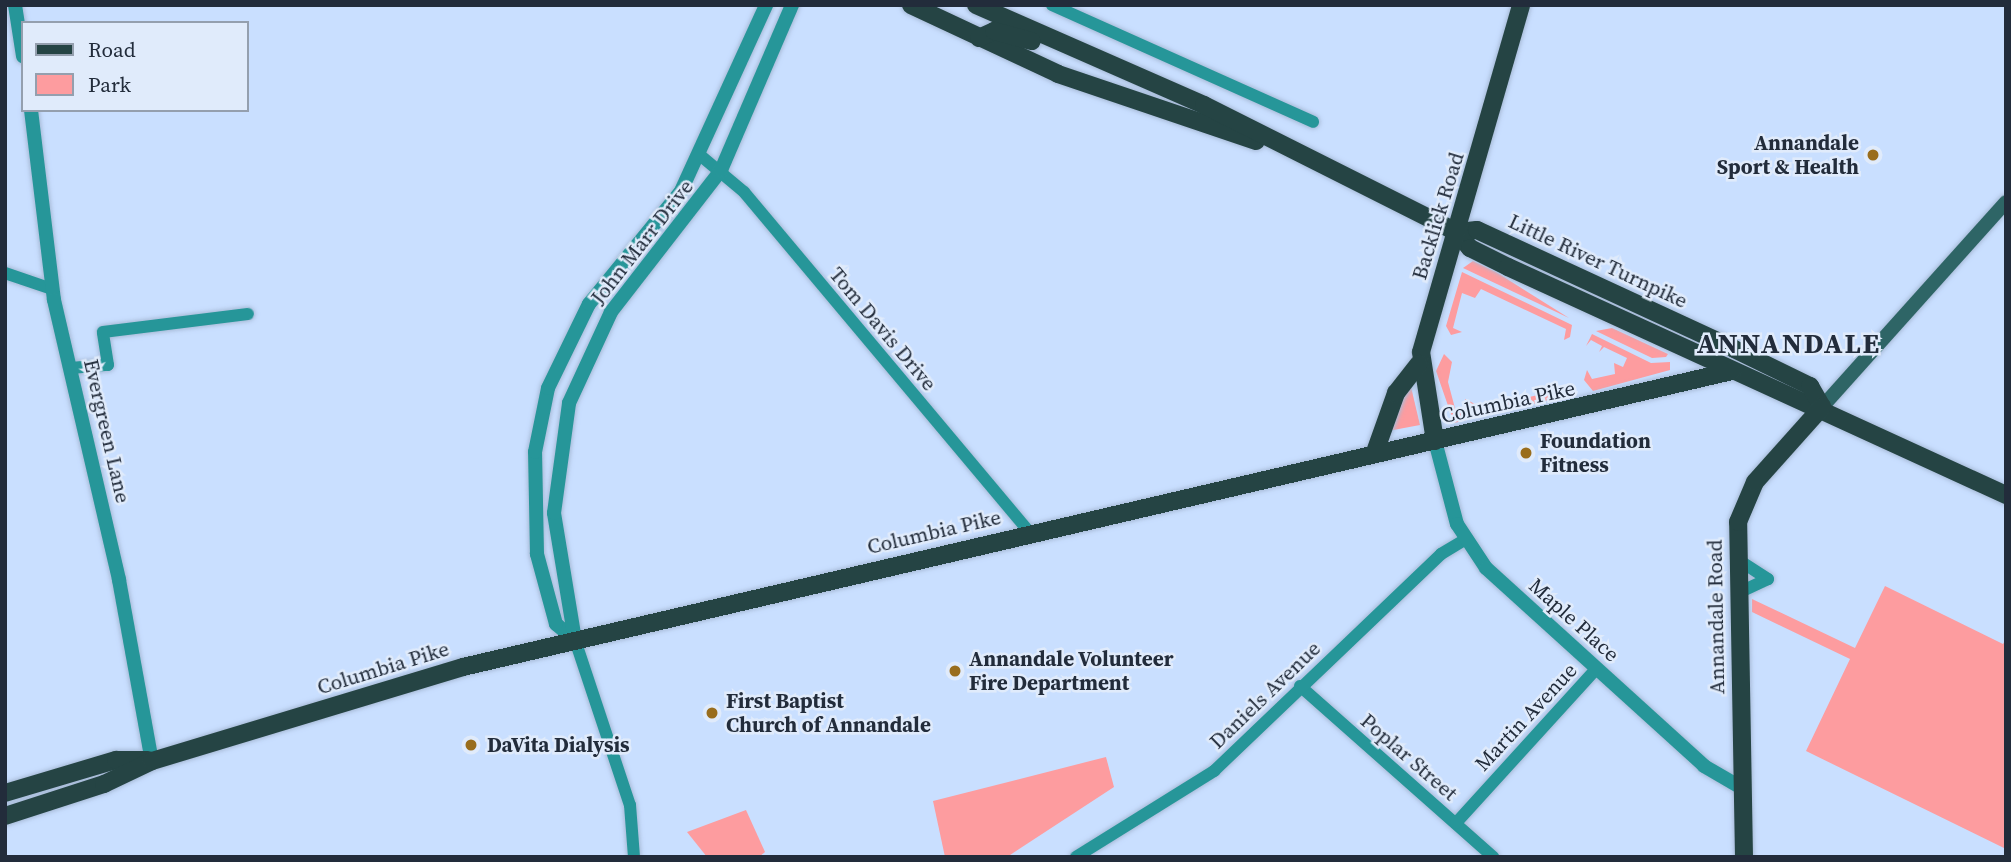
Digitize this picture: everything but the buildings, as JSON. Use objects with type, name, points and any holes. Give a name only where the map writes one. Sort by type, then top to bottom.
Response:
[{"type":"main road","name":"Little River Turnpike","points":[[911,5],[979,38],[1196,125],[1283,148]]},
{"type":"main road","name":"Little River Turnpike","points":[[976,5],[1080,53],[1204,105],[1283,148],[1457,232],[1470,248],[1798,403],[1822,407],[2006,495]]},
{"type":"main road","name":"Backlick Road","points":[[1435,441],[1419,364],[1521,5]]},
{"type":"main road","points":[[979,38],[1002,32],[1080,53]]},
{"type":"main road","points":[[1822,407],[2006,202]]},
{"type":"main road","name":"Little River Turnpike","points":[[1457,232],[1477,230],[1734,349],[1810,386],[1822,407]]},
{"type":"main road","points":[[1374,452],[1396,393],[1419,364]]},
{"type":"main road","name":"Columbia Pike","points":[[5,816],[104,784],[152,761],[575,640],[1374,452],[1435,441],[1732,371]]},
{"type":"main road","name":"Annandale Road","points":[[1744,857],[1738,522],[1748,493],[1822,407]]},
{"type":"main road","name":"Columbia Pike","points":[[5,793],[116,760],[152,761]]},
{"type":"street","points":[[15,5],[21,43]]},
{"type":"street","name":"John Marr Drive","points":[[575,640],[556,624],[534,531],[535,452],[548,388],[590,304],[681,191],[701,156],[766,5]]},
{"type":"street","name":"John Marr Drive","points":[[575,640],[554,513],[569,403],[611,312],[721,170],[792,5]]},
{"type":"street","points":[[1052,5],[1313,122]]},
{"type":"street","name":"Evergreen Lane","points":[[31,112],[52,289],[71,368],[152,761]]},
{"type":"street","name":"Tom Davis Drive","points":[[701,156],[721,170],[1030,533]]},
{"type":"street","points":[[5,273],[52,289]]},
{"type":"street","points":[[71,368],[108,365],[103,332],[248,314]]},
{"type":"street","name":"Maple Place","points":[[1435,441],[1464,540],[1596,668],[1704,766],[1742,788]]},
{"type":"street","name":"Daniels Avenue","points":[[1076,857],[1214,771],[1300,687],[1464,540]]},
{"type":"street","points":[[1737,559],[1768,579],[1738,593]]},
{"type":"street","points":[[575,640],[630,805],[634,857]]},
{"type":"street","name":"Martin Avenue","points":[[1456,822],[1596,668]]},
{"type":"street","name":"Poplar Street","points":[[1300,687],[1493,857]]},
{"type":"green space","points":[[1473,261],[1496,272],[1569,318],[1463,268]]},
{"type":"green space","points":[[1462,272],[1572,325],[1570,337],[1564,340],[1566,329],[1481,289],[1475,298],[1462,293],[1453,328],[1462,332],[1451,335],[1446,326]]},
{"type":"green space","points":[[1612,328],[1668,354],[1666,357],[1652,358],[1596,331]]},
{"type":"green space","points":[[1592,334],[1651,363],[1670,362],[1670,370],[1593,391],[1584,380],[1587,370],[1592,379],[1615,374],[1614,363],[1623,367],[1627,358],[1604,347],[1599,352],[1602,346],[1591,340],[1586,346]]},
{"type":"green space","points":[[1444,354],[1452,362],[1448,382],[1456,412],[1465,409],[1465,399],[1483,408],[1559,390],[1565,396],[1454,423],[1436,371]]},
{"type":"green space","points":[[1411,387],[1420,425],[1388,431],[1405,388]]},
{"type":"green space","points":[[1885,586],[2003,644],[2006,639],[2006,849],[1806,751],[1850,659],[1752,612],[1752,599],[1855,648]]},
{"type":"green space","points":[[1106,757],[1114,787],[1007,857],[945,857],[933,801]]},
{"type":"green space","points":[[746,810],[765,852],[759,857],[707,857],[687,832]]},
{"type":"place","name":"Annandale Sport & Health","points":[[1873,155]]},
{"type":"place","name":"Foundation Fitness","points":[[1526,453]]},
{"type":"place","name":"Annandale Volunteer Fire Department","points":[[955,671]]},
{"type":"place","name":"First Baptist Church of Annandale","points":[[712,713]]},
{"type":"place","name":"DaVita Dialysis","points":[[471,745]]},
{"type":"district","name":"ANNANDALE","points":[[1789,343]]}]
